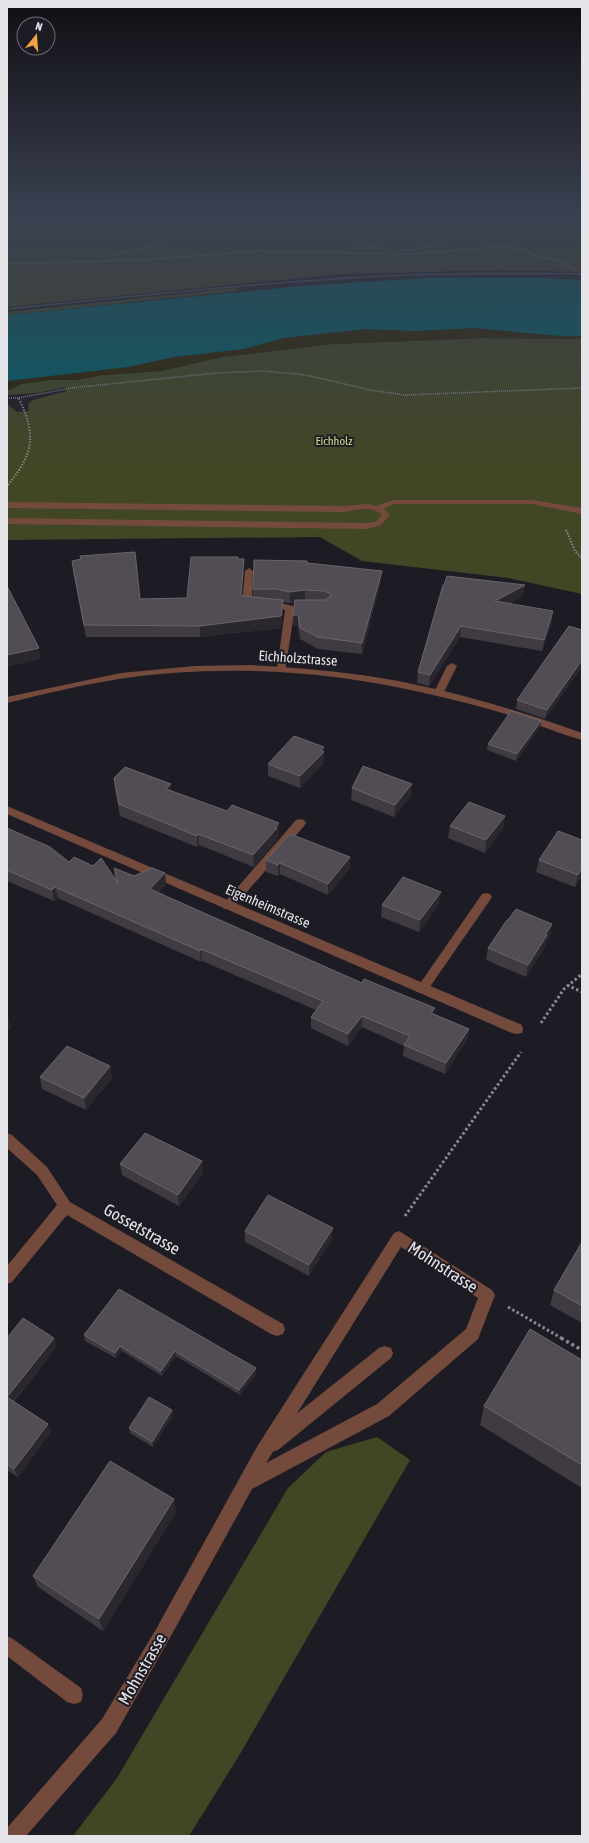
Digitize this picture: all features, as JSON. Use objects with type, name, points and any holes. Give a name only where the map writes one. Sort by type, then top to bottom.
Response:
[{"type":"street","points":[[7,505],[344,509],[368,507],[378,508],[393,502],[532,502],[582,511]]},
{"type":"street","points":[[7,521],[367,526],[383,521],[386,515],[378,508]]},
{"type":"street","points":[[249,571],[247,604],[294,607],[282,669]]},
{"type":"street","points":[[439,692],[452,666]]},
{"type":"street","name":"Eichholzstrasse","points":[[7,700],[58,688],[138,674],[193,670],[282,669],[352,675],[439,692],[511,711],[582,737]]},
{"type":"street","name":"Eigenheimstrasse","points":[[7,810],[517,1029]]},
{"type":"street","points":[[228,906],[300,823]]},
{"type":"street","points":[[423,988],[486,897]]},
{"type":"street","name":"Gossetstrasse","points":[[7,1139],[42,1171],[65,1206],[276,1329]]},
{"type":"street","points":[[7,1277],[65,1206]]},
{"type":"street","name":"Mohnstrasse","points":[[13,1836],[109,1726],[161,1637],[245,1484],[264,1450],[399,1238],[487,1295],[472,1334],[383,1410],[245,1484]]},
{"type":"street","points":[[264,1450],[385,1353]]},
{"type":"street","points":[[7,1645],[74,1695]]},
{"type":"path","points":[[7,309],[94,300]]},
{"type":"path","points":[[7,398],[18,398],[71,388],[216,373],[256,371],[306,375],[370,390],[405,395],[582,388]]},
{"type":"path","points":[[7,486],[22,468],[29,452],[27,424],[22,404],[18,398]]},
{"type":"path","points":[[548,505],[562,523],[575,551],[582,558]]},
{"type":"path","points":[[537,1029],[567,985],[574,977],[582,974]]},
{"type":"path","points":[[567,985],[582,992]]},
{"type":"path","points":[[399,1238],[402,1220],[523,1048]]},
{"type":"path","points":[[487,1295],[582,1350]]},
{"type":"green space","points":[[7,300],[78,300],[7,307]]},
{"type":"green space","points":[[121,300],[152,300],[7,315],[7,312]]},
{"type":"green space","name":"Eichholz","points":[[483,338],[582,339],[582,594],[508,578],[362,561],[320,537],[7,540],[7,404],[17,412],[29,411],[28,404],[33,400],[67,391],[65,387],[37,393],[7,395],[7,390],[21,384],[49,380],[76,380],[102,375],[161,371],[222,357],[333,344]]},
{"type":"green space","points":[[377,1437],[410,1460],[240,1754],[189,1836],[73,1836],[117,1778],[288,1488],[326,1452]]},
{"type":"sand","points":[[474,328],[560,336],[582,336],[582,339],[483,338],[333,344],[222,357],[161,371],[102,375],[76,380],[49,380],[21,384],[10,390],[7,387],[7,381],[128,367],[174,357],[244,349],[283,338],[365,329],[414,331]]},
{"type":"water","points":[[159,300],[582,300],[582,336],[560,336],[474,328],[414,331],[365,329],[283,338],[244,349],[174,357],[128,367],[7,381],[7,315]]},
{"type":"building","points":[[135,552],[140,599],[187,598],[191,557],[238,557],[238,559],[244,559],[241,594],[243,596],[283,600],[281,616],[200,626],[84,625],[72,561],[81,559],[80,556]]},
{"type":"building","points":[[254,560],[307,561],[307,563],[382,571],[362,643],[318,637],[300,628],[298,615],[293,615],[295,600],[325,600],[332,595],[325,591],[305,590],[290,592],[276,589],[253,589]]},
{"type":"building","points":[[447,576],[525,585],[495,601],[553,611],[544,640],[461,626],[430,675],[418,672],[443,585]]},
{"type":"building","points":[[7,586],[39,648],[7,655]]},
{"type":"building","points":[[569,626],[582,630],[582,660],[547,710],[517,700]]},
{"type":"building","points":[[511,711],[541,721],[517,754],[488,744]]},
{"type":"building","points":[[294,736],[324,747],[321,750],[324,752],[300,776],[268,764]]},
{"type":"building","points":[[363,766],[412,784],[395,805],[352,788]]},
{"type":"building","points":[[125,767],[171,784],[166,789],[227,811],[232,805],[279,823],[275,828],[277,828],[253,855],[198,834],[197,836],[119,804],[114,778]]},
{"type":"building","points":[[469,802],[505,816],[486,840],[450,826]]},
{"type":"building","points":[[7,828],[50,847],[69,862],[74,857],[93,866],[101,858],[118,883],[114,868],[134,876],[152,868],[165,873],[150,889],[362,983],[364,979],[435,1008],[431,1013],[469,1029],[446,1063],[404,1045],[410,1036],[362,1016],[348,1034],[311,1017],[323,1001],[201,949],[200,951],[55,887],[52,890],[7,870]]},
{"type":"building","points":[[558,831],[582,840],[582,868],[578,875],[539,860]]},
{"type":"building","points":[[290,834],[350,857],[328,884],[280,863],[278,865],[266,860]]},
{"type":"building","points":[[403,877],[441,892],[420,920],[382,905]]},
{"type":"building","points":[[516,909],[552,924],[545,935],[547,935],[528,965],[488,948]]},
{"type":"building","points":[[67,1046],[110,1066],[84,1098],[40,1077]]},
{"type":"building","points":[[145,1133],[202,1161],[178,1195],[120,1164]]},
{"type":"building","points":[[268,1195],[333,1228],[309,1265],[245,1231]]},
{"type":"building","points":[[582,1242],[582,1306],[554,1290]]},
{"type":"building","points":[[119,1289],[256,1368],[239,1390],[175,1351],[161,1371],[120,1346],[115,1353],[84,1335]]},
{"type":"building","points":[[23,1318],[54,1338],[7,1397],[7,1338]]},
{"type":"building","points":[[530,1329],[582,1360],[582,1465],[484,1406]]},
{"type":"building","points":[[7,1397],[48,1424],[14,1469],[7,1464]]},
{"type":"building","points":[[149,1397],[172,1410],[152,1442],[129,1428]]},
{"type":"building","points":[[110,1461],[174,1499],[99,1619],[33,1576]]}]
